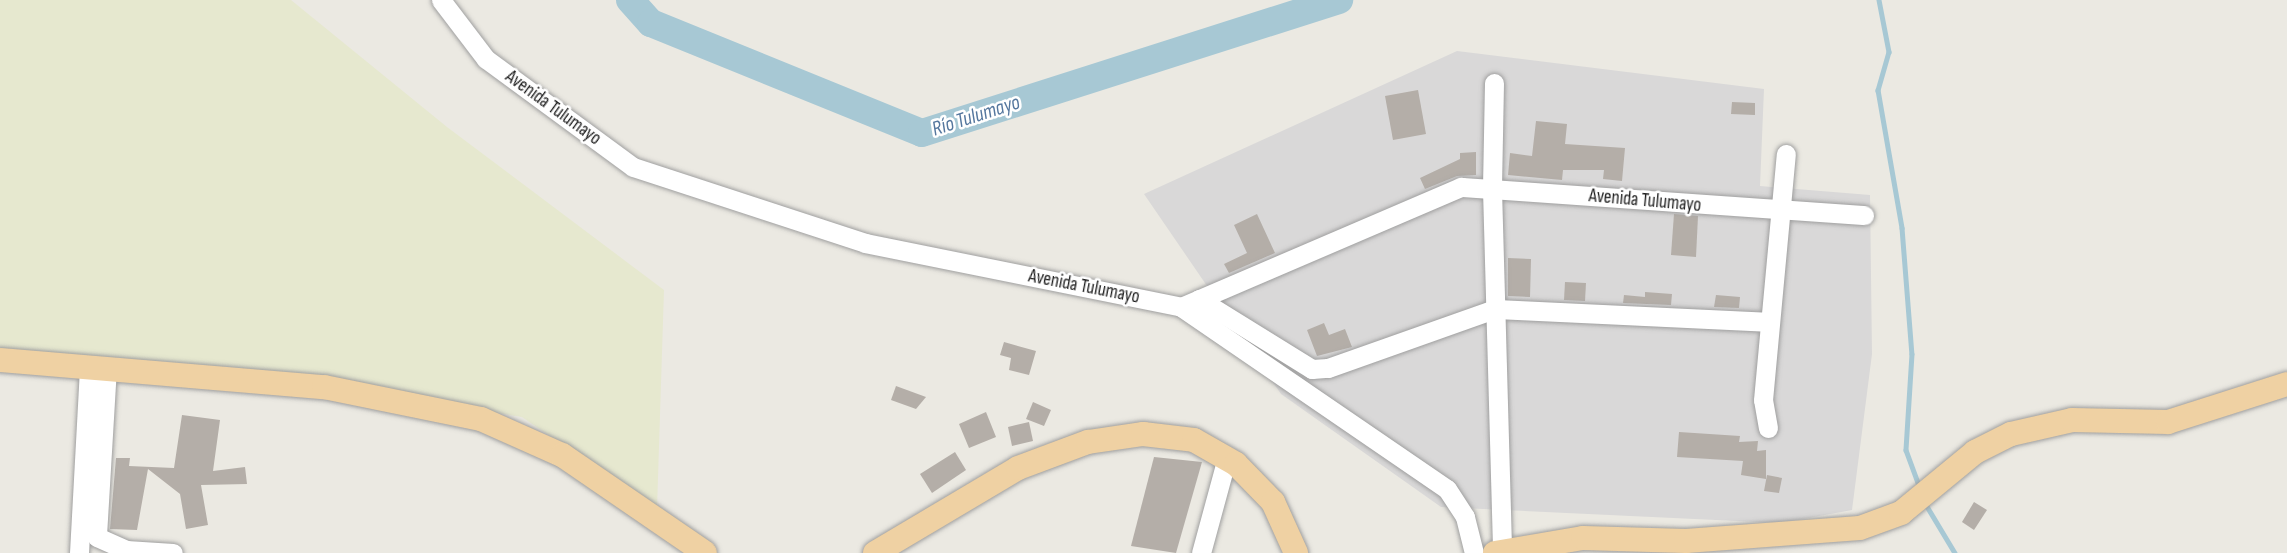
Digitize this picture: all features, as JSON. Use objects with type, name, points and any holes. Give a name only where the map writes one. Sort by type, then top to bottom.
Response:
[{"type":"main road","points":[[0,360],[324,387],[481,419],[562,455],[705,553]]},
{"type":"main road","points":[[1499,552],[1583,538],[1686,541],[1860,528],[1901,513],[1975,452],[2011,435],[2071,420],[2168,422],[2287,384]]},
{"type":"main road","points":[[875,553],[1018,468],[1088,442],[1169,435],[1194,440],[1227,457],[1273,502],[1296,553]]},
{"type":"street","name":"Avenida Tulumayo","points":[[441,0],[486,59],[633,167],[865,243],[1190,303],[1461,187],[1780,212],[1864,215]]},
{"type":"street","points":[[1494,83],[1492,189],[1499,552]]},
{"type":"street","points":[[1768,428],[1763,400],[1768,322],[1786,154]]},
{"type":"street","points":[[1190,303],[1303,368],[1328,368],[1495,309],[1768,322]]},
{"type":"street","points":[[1190,303],[1447,489],[1465,517],[1474,553]]},
{"type":"street","points":[[79,553],[98,367]]},
{"type":"street","points":[[98,367],[97,537],[126,550],[173,553]]},
{"type":"street","points":[[1200,553],[1227,457]]},
{"type":"shaded area","points":[[1457,51],[1764,89],[1760,186],[1870,195],[1872,354],[1852,510],[1781,523],[1441,507],[1281,394],[1144,194]]},
{"type":"green space","points":[[0,0],[291,0],[447,127],[664,290],[657,509],[522,417],[180,363],[0,350]]},
{"type":"building","points":[[1418,90],[1426,134],[1393,140],[1385,96]]},
{"type":"building","points":[[1732,102],[1755,103],[1755,115],[1731,114]]},
{"type":"building","points":[[1536,121],[1567,124],[1565,144],[1625,148],[1622,181],[1603,179],[1604,170],[1563,170],[1562,180],[1508,175],[1510,153],[1532,156]]},
{"type":"building","points":[[1476,152],[1476,175],[1457,176],[1425,189],[1420,178],[1460,159],[1460,153]]},
{"type":"building","points":[[1257,214],[1275,253],[1229,273],[1224,264],[1247,253],[1234,225]]},
{"type":"building","points":[[1674,214],[1698,216],[1696,257],[1671,255]]},
{"type":"building","points":[[1508,258],[1531,259],[1530,297],[1508,296]]},
{"type":"building","points":[[1565,282],[1586,283],[1585,301],[1564,300]]},
{"type":"building","points":[[1645,292],[1672,294],[1671,305],[1623,303],[1624,295],[1645,297]]},
{"type":"building","points":[[1716,295],[1740,297],[1739,308],[1714,307]]},
{"type":"building","points":[[1324,323],[1329,335],[1345,329],[1352,347],[1317,356],[1307,330]]},
{"type":"building","points":[[1004,342],[1036,351],[1029,375],[1009,370],[1011,358],[1000,355]]},
{"type":"building","points":[[896,386],[926,397],[916,409],[891,400]]},
{"type":"building","points":[[1033,402],[1051,410],[1044,426],[1026,419]]},
{"type":"building","points":[[986,412],[996,437],[969,448],[959,424]]},
{"type":"building","points":[[182,415],[220,420],[213,471],[245,467],[247,484],[201,485],[208,525],[186,529],[180,494],[148,469],[137,530],[110,529],[116,458],[130,458],[129,466],[174,468]]},
{"type":"building","points":[[1029,422],[1033,441],[1012,446],[1008,427]]},
{"type":"building","points":[[1679,432],[1740,436],[1739,442],[1758,441],[1757,451],[1766,450],[1766,479],[1741,475],[1743,461],[1677,457]]},
{"type":"building","points":[[955,452],[966,470],[932,493],[920,474]]},
{"type":"building","points":[[1154,457],[1202,462],[1176,553],[1131,546]]},
{"type":"building","points":[[1767,475],[1782,478],[1779,493],[1764,491]]},
{"type":"building","points":[[1974,502],[1987,510],[1974,530],[1962,522]]},
{"type":"waterway","name":"Río Tulumayo","points":[[630,0],[651,23],[922,133],[1339,0]]},
{"type":"waterway","points":[[1879,0],[1889,52],[1878,90],[1902,228],[1912,354],[1906,450],[1920,488]]},
{"type":"waterway","points":[[1925,503],[1955,553]]}]
